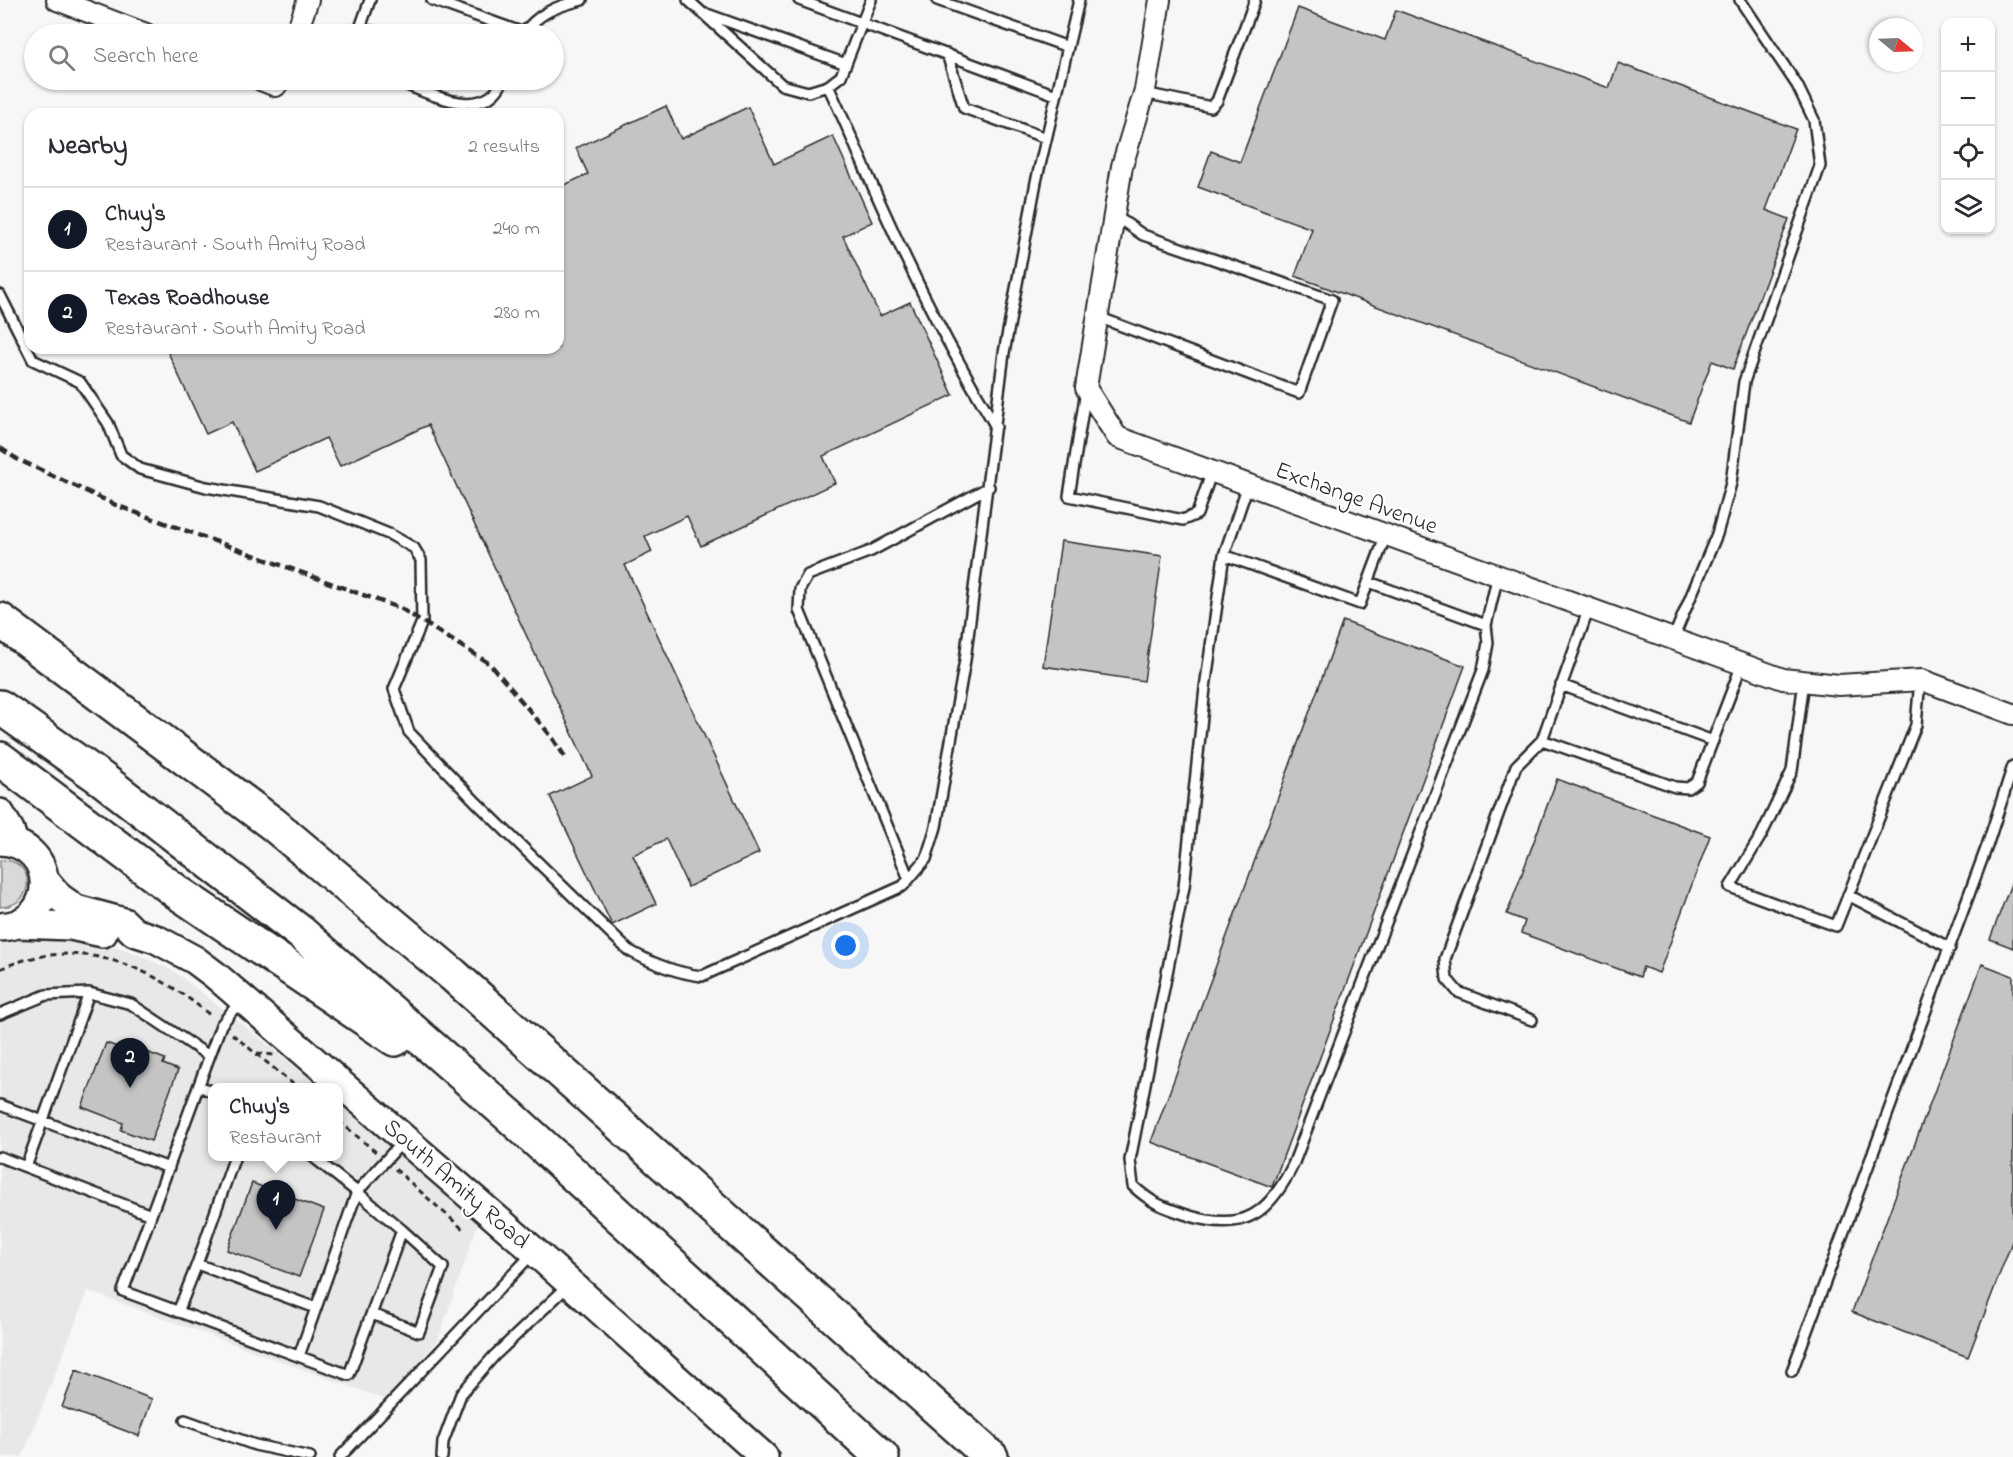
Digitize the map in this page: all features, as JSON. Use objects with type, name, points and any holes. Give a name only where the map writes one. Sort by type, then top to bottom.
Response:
[{"type":"highway","points":[[0,620],[273,824],[453,975],[991,1457]]},
{"type":"highway","points":[[0,707],[102,779],[300,932],[511,1117],[882,1457]]},
{"type":"highway","points":[[0,759],[177,892],[511,1117]]},
{"type":"main road","points":[[0,813],[10,830],[7,842]]},
{"type":"main road","name":"South Amity Road","points":[[7,842],[34,856],[44,879],[68,904],[76,909],[124,922],[134,932],[156,939],[195,960],[341,1083]]},
{"type":"main road","points":[[9,926],[28,918],[41,901],[44,879]]},
{"type":"main road","name":"South Amity Road","points":[[9,926],[71,926],[118,937],[134,932]]},
{"type":"main road","name":"South Amity Road","points":[[343,1085],[534,1251],[764,1457]]},
{"type":"street","points":[[57,0],[120,24]]},
{"type":"street","points":[[300,24],[308,0]]},
{"type":"street","points":[[1086,388],[1122,166],[1144,93],[1160,0]]},
{"type":"street","name":"Exchange Avenue","points":[[1086,388],[1117,437],[1783,679],[1839,685],[1920,680],[2013,714]]},
{"type":"lane","points":[[361,24],[370,0]]},
{"type":"lane","points":[[432,0],[497,24]]},
{"type":"lane","points":[[688,0],[782,85],[808,92],[828,86],[840,76],[871,0]]},
{"type":"lane","points":[[799,0],[1056,95]]},
{"type":"lane","points":[[937,0],[1068,47]]},
{"type":"lane","points":[[30,354],[33,360],[80,382],[108,423],[121,455],[140,469],[206,488],[319,506],[392,535],[414,548],[421,561],[422,622],[394,689],[409,732],[476,802],[628,950],[644,959],[685,974],[702,976],[903,886],[926,859],[936,826],[965,660],[989,487],[1004,353],[1046,138],[1079,0]]},
{"type":"lane","points":[[1144,93],[1211,107],[1217,101],[1255,0]]},
{"type":"lane","points":[[1673,639],[1717,534],[1731,483],[1744,382],[1820,166],[1814,120],[1797,85],[1740,0]]},
{"type":"lane","points":[[531,24],[553,7],[576,1]]},
{"type":"lane","points":[[703,13],[846,64]]},
{"type":"lane","points":[[947,54],[964,108],[1046,138]]},
{"type":"lane","points":[[828,86],[849,129],[884,213],[951,348],[996,427]]},
{"type":"lane","points":[[423,90],[457,102],[471,104],[489,99],[497,90]]},
{"type":"lane","points":[[1098,317],[1299,393],[1332,300],[1143,235],[1114,215]]},
{"type":"lane","points":[[0,295],[24,342]]},
{"type":"lane","points":[[1086,388],[1069,496],[1183,520],[1197,514],[1212,471]]},
{"type":"lane","points":[[1248,485],[1224,555],[1205,688],[1184,887],[1130,1160],[1133,1186],[1153,1204],[1214,1223],[1242,1222],[1265,1207],[1282,1187],[1293,1165],[1483,670],[1488,643],[1486,625],[1498,575]]},
{"type":"lane","points":[[909,879],[799,610],[800,589],[808,575],[871,551],[989,487]]},
{"type":"lane","points":[[1224,555],[1360,604],[1386,535]]},
{"type":"lane","points":[[1369,582],[1486,625]]},
{"type":"lane","points":[[1532,1020],[1458,992],[1447,979],[1445,959],[1516,766],[1542,740],[1589,608]]},
{"type":"lane","points":[[1542,740],[1675,787],[1688,789],[1697,782],[1742,664]]},
{"type":"lane","points":[[1804,681],[1792,771],[1762,834],[1730,887],[1836,926],[1916,725],[1920,680]]},
{"type":"lane","points":[[1561,685],[1713,741]]},
{"type":"lane","points":[[1792,1371],[1950,948],[2013,766]]},
{"type":"lane","points":[[1848,895],[1950,948]]},
{"type":"lane","points":[[0,1014],[46,995],[89,993],[131,1004],[209,1056]]},
{"type":"lane","points":[[26,1167],[89,993]]},
{"type":"lane","points":[[242,998],[221,1025],[123,1291],[349,1375],[402,1230]]},
{"type":"lane","points":[[199,1086],[208,1090]]},
{"type":"lane","points":[[0,1105],[169,1168]]},
{"type":"lane","points":[[298,1356],[357,1192],[406,1139]]},
{"type":"lane","points":[[0,1157],[151,1215]]},
{"type":"lane","points":[[178,1312],[234,1161]]},
{"type":"lane","points":[[318,1161],[443,1267],[419,1332],[372,1314]]},
{"type":"lane","points":[[340,1457],[534,1251]]},
{"type":"lane","points":[[197,1264],[316,1308]]},
{"type":"lane","points":[[442,1457],[443,1442],[461,1394],[494,1356],[570,1285]]},
{"type":"lane","points":[[185,1420],[255,1445],[310,1457]]},
{"type":"path","points":[[0,969],[20,962],[62,956],[111,959],[166,981],[208,1014]]},
{"type":"path","points":[[235,1036],[292,1083]]},
{"type":"path","points":[[255,1052],[284,1056]]},
{"type":"path","points":[[343,1124],[371,1148]]},
{"type":"path","points":[[396,1170],[465,1231]]},
{"type":"shaded area","points":[[0,860],[12,861],[20,866],[26,874],[27,882],[26,891],[21,899],[12,905],[0,907]]},
{"type":"shaded area","points":[[65,937],[130,951],[174,971],[317,1083],[208,1083],[208,1161],[343,1161],[343,1105],[478,1223],[438,1340],[387,1400],[88,1291],[22,1457],[0,1457],[0,940]]},
{"type":"building","points":[[1298,8],[1385,40],[1396,10],[1609,88],[1618,63],[1796,129],[1766,210],[1789,219],[1733,369],[1712,361],[1689,422],[1295,276],[1312,229],[1198,187],[1211,151],[1240,162]]},
{"type":"building","points":[[666,106],[681,139],[748,107],[774,164],[833,136],[872,222],[843,236],[880,316],[910,302],[953,395],[823,456],[835,483],[701,546],[687,516],[645,536],[652,552],[625,565],[759,853],[688,887],[666,839],[633,855],[656,904],[612,925],[550,796],[592,776],[428,425],[340,466],[326,438],[255,471],[232,422],[206,434],[169,354],[564,354],[564,185],[588,174],[576,148]]},
{"type":"building","points":[[1061,541],[1162,556],[1144,681],[1043,666]]},
{"type":"building","points":[[1343,621],[1465,666],[1272,1187],[1151,1142]]},
{"type":"building","points":[[1557,779],[1710,836],[1659,973],[1643,967],[1640,977],[1521,933],[1525,921],[1507,914]]},
{"type":"building","points":[[2013,882],[2013,948],[1990,939]]},
{"type":"building","points":[[1982,964],[2013,976],[2013,1239],[1968,1357],[1852,1312]]},
{"type":"building","points":[[106,1043],[129,1051],[130,1046],[165,1059],[163,1064],[178,1070],[151,1141],[121,1130],[123,1123],[82,1107]]},
{"type":"building","points":[[252,1183],[324,1210],[299,1277],[227,1250]]},
{"type":"building","points":[[76,1370],[152,1399],[139,1436],[62,1407]]},
{"type":"railway","points":[[0,448],[17,459],[118,506],[402,609],[490,664],[552,737],[567,760]]},
{"type":"place","name":"Texas Roadhouse","points":[[130,1088]]},
{"type":"place","name":"Chuy's","points":[[276,1230]]}]
